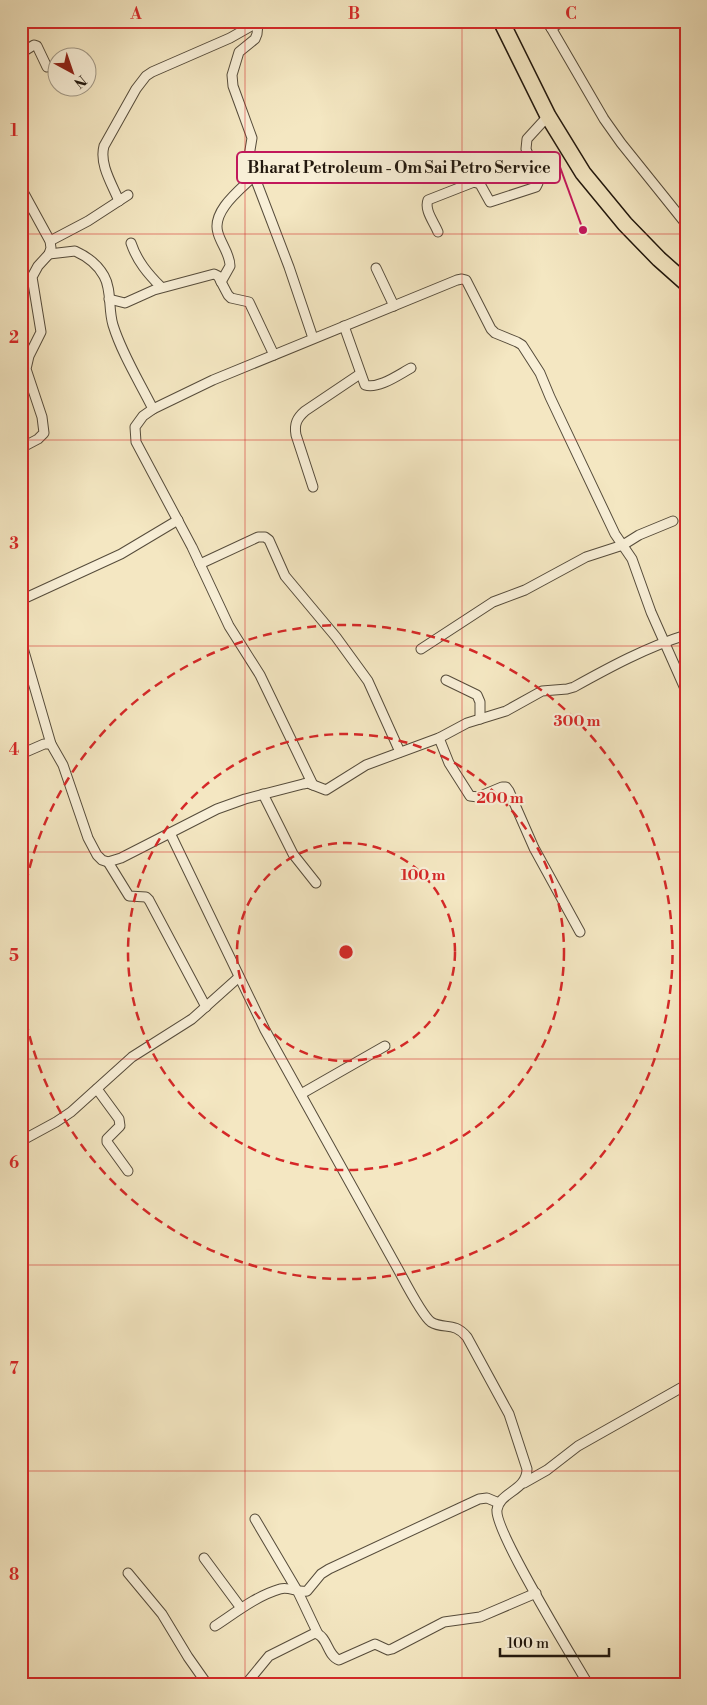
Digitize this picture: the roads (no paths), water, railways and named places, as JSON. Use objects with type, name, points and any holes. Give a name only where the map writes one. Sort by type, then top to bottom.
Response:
[{"type":"highway","points":[[501,21],[548,116],[583,173],[604,200],[659,259],[686,283]]},
{"type":"highway","points":[[511,21],[525,54],[553,106],[590,166],[622,206],[686,270]]},
{"type":"street","points":[[564,21],[549,25],[604,119],[686,224]]},
{"type":"street","points":[[259,22],[255,38],[236,57],[232,80],[252,138],[249,156],[254,176],[289,267],[313,338]]},
{"type":"street","points":[[119,200],[104,164],[102,151],[140,82],[152,72],[230,38],[259,22]]},
{"type":"street","points":[[21,53],[34,45],[38,46],[47,67]]},
{"type":"street","points":[[438,232],[427,210],[428,200],[474,182],[480,184],[490,202],[536,187],[538,183],[537,178],[526,144],[530,136],[548,116]]},
{"type":"street","points":[[221,282],[230,266],[216,227],[219,215],[224,207],[254,176]]},
{"type":"street","points":[[21,188],[50,240],[51,248],[49,254],[32,277],[41,332],[29,356],[26,369],[42,417],[44,432],[38,439],[21,448]]},
{"type":"street","points":[[50,240],[88,221],[128,195]]},
{"type":"street","points":[[131,243],[140,263],[162,288]]},
{"type":"street","points":[[49,254],[69,250],[75,251],[95,264],[104,276],[111,318],[116,335],[153,408]]},
{"type":"street","points":[[376,268],[394,306]]},
{"type":"street","points":[[109,299],[125,303],[162,288],[210,274],[218,276],[231,298],[245,300],[252,306],[274,355]]},
{"type":"street","points":[[313,785],[265,683],[229,626],[178,520],[136,442],[135,427],[142,416],[153,408],[213,380],[457,280],[466,280],[491,329],[522,346],[540,373],[615,534],[632,559],[651,612],[686,691]]},
{"type":"street","points":[[344,326],[365,385],[372,386],[411,368]]},
{"type":"street","points":[[313,486],[296,436],[295,428],[298,418],[305,411],[360,374]]},
{"type":"street","points":[[21,600],[121,554],[178,520]]},
{"type":"street","points":[[422,649],[493,602],[525,590],[586,557],[624,545],[639,535],[673,521]]},
{"type":"street","points":[[200,564],[258,537],[265,537],[269,540],[285,576],[336,637],[368,681],[400,752]]},
{"type":"street","points":[[21,641],[51,744],[63,765],[92,847],[102,860],[108,862],[121,858],[217,809],[237,801],[302,784],[313,785],[326,790],[360,768],[439,738],[467,723],[506,711],[542,691],[574,687],[618,663],[686,634]]},
{"type":"street","points":[[446,680],[477,695],[480,702],[480,719]]},
{"type":"street","points":[[439,738],[448,763],[470,796],[478,797],[502,787],[509,791],[534,848],[580,932]]},
{"type":"street","points":[[21,754],[44,744],[51,744]]},
{"type":"street","points":[[263,794],[292,854],[316,883]]},
{"type":"street","points":[[170,833],[265,1030],[366,1215],[422,1311],[431,1322],[462,1331],[507,1410],[527,1469],[527,1477],[522,1484]]},
{"type":"street","points":[[108,862],[129,896],[142,896],[150,900],[206,1007]]},
{"type":"street","points":[[21,1141],[56,1122],[79,1106],[132,1057],[182,1025],[239,978]]},
{"type":"street","points":[[301,1094],[385,1046]]},
{"type":"street","points":[[97,1089],[119,1119],[120,1126],[109,1136],[107,1142],[128,1171]]},
{"type":"street","points":[[21,1224],[21,1233]]},
{"type":"street","points":[[588,1684],[503,1532],[496,1511],[499,1503],[522,1484],[547,1470],[578,1446],[686,1386]]},
{"type":"street","points":[[215,1626],[241,1608],[281,1589],[298,1592],[307,1590],[325,1571],[429,1521],[483,1498],[499,1503]]},
{"type":"street","points":[[255,1518],[298,1592],[318,1634],[334,1657],[339,1660],[375,1644],[388,1650],[392,1649],[444,1622],[480,1617],[536,1593]]},
{"type":"street","points":[[204,1558],[241,1608]]},
{"type":"street","points":[[128,1573],[162,1614],[207,1684]]},
{"type":"street","points":[[246,1684],[269,1656],[310,1635],[318,1634]]},
{"type":"place","name":"Bharat Petroleum - Om Sai Petro Service","points":[[583,230]]}]
